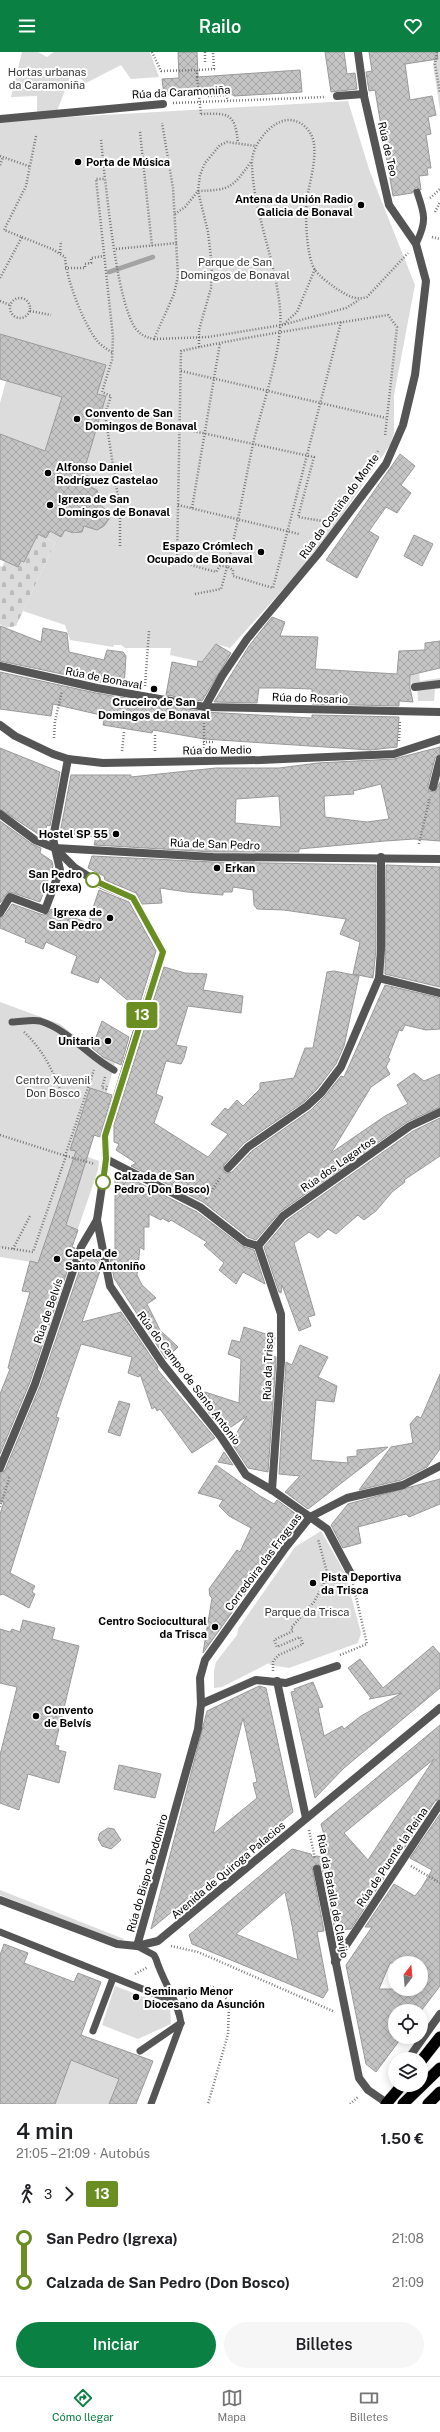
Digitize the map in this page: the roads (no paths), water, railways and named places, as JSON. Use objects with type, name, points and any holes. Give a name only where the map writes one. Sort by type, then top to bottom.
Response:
[{"type":"highway","points":[[428,2052],[440,2037]]},
{"type":"highway","points":[[403,2104],[440,2068]]},
{"type":"highway","points":[[387,2103],[396,2092]]},
{"type":"highway","points":[[428,2104],[440,2092]]},
{"type":"street","name":"Rúa de Teo","points":[[358,52],[364,94],[389,204],[416,244]]},
{"type":"street","points":[[337,96],[364,94]]},
{"type":"street","name":"Rúa da Caramoniña","points":[[0,118],[163,104]]},
{"type":"street","name":"Rúa da Costiña do Monte","points":[[205,707],[222,676],[247,639],[318,554],[386,464],[403,425],[415,375],[426,281],[416,244]]},
{"type":"street","name":"Rúa de Bonaval","points":[[0,666],[97,688],[205,707]]},
{"type":"street","points":[[415,687],[440,684]]},
{"type":"street","name":"Rúa do Rosario","points":[[205,707],[413,710],[440,712]]},
{"type":"street","name":"Rúa do Medio","points":[[0,725],[15,736],[68,759],[103,763],[387,755],[440,739]]},
{"type":"street","points":[[0,913],[10,897],[45,910],[60,870],[53,838],[68,759]]},
{"type":"street","points":[[433,787],[440,759]]},
{"type":"street","name":"Rúa de San Pedro","points":[[0,814],[35,840],[55,848],[213,857],[381,857],[440,859]]},
{"type":"street","name":"Rúa de Belvís","points":[[0,1468],[35,1384],[81,1247],[97,1220],[106,1159],[105,1136],[163,952],[133,898],[102,885],[75,868],[55,848]]},
{"type":"street","points":[[228,1168],[248,1147],[307,1106],[322,1093],[341,1067],[379,978],[381,949],[381,857]]},
{"type":"street","points":[[379,978],[440,993]]},
{"type":"street","name":"Rúa dos Lagartos","points":[[258,1246],[283,1216],[410,1126],[440,1112]]},
{"type":"street","points":[[106,1159],[200,1207],[245,1242],[258,1246]]},
{"type":"street","name":"Rúa do Campo de Santo Antonio","points":[[97,1220],[110,1286],[162,1363],[221,1437],[246,1475],[272,1490],[327,1529],[351,1574]]},
{"type":"street","name":"Rúa da Trisca","points":[[258,1246],[281,1314],[281,1361],[272,1490]]},
{"type":"street","points":[[0,1445],[8,1449]]},
{"type":"street","name":"Corredoira das Fraguas","points":[[201,1704],[200,1678],[205,1660],[286,1547],[310,1517],[347,1498],[403,1485],[438,1469],[440,1466]]},
{"type":"street","points":[[201,1704],[256,1680],[286,1683],[337,1666]]},
{"type":"street","points":[[277,1681],[306,1818]]},
{"type":"street","name":"Rúa do Bispo Teodomiro","points":[[137,1946],[198,1729],[201,1704]]},
{"type":"street","name":"Avenida de Quiroga Palacios","points":[[0,1900],[117,1944],[137,1946],[164,1937],[440,1708]]},
{"type":"street","name":"Rúa de Puente la Reina","points":[[335,1962],[440,1804]]},
{"type":"street","name":"Rúa da Batalla de Clavijo","points":[[317,1869],[359,2078],[368,2090],[387,2103]]},
{"type":"street","points":[[413,2052],[440,2014]]},
{"type":"street","points":[[387,2103],[392,2092]]},
{"type":"lane","points":[[416,244],[424,227],[425,215],[417,192]]},
{"type":"lane","points":[[12,1022],[38,1021],[60,1029],[95,1059],[114,1070]]},
{"type":"lane","points":[[0,1932],[175,2002]]},
{"type":"lane","points":[[137,1946],[154,1955],[167,1990],[179,2011],[181,2023],[151,2104]]},
{"type":"lane","points":[[93,2031],[113,1978]]},
{"type":"lane","points":[[140,2051],[181,2023]]},
{"type":"waterway","points":[[109,272],[153,257]]},
{"type":"place","name":"Porta de Música","points":[[78,162]]},
{"type":"place","name":"Antena da Unión Radio Galicia de Bonaval","points":[[361,205]]},
{"type":"place","name":"Convento de San Domingos de Bonaval","points":[[77,419]]},
{"type":"place","name":"Alfonso Daniel Rodríguez Castelao","points":[[48,473]]},
{"type":"place","name":"Igrexa de San Domingos de Bonaval","points":[[50,505]]},
{"type":"place","name":"Espazo Crómlech Ocupado de Bonaval","points":[[261,552]]},
{"type":"place","name":"Cruceiro de San Domingos de Bonaval","points":[[154,689]]},
{"type":"place","name":"Hostel SP 55","points":[[116,834]]},
{"type":"place","name":"Erkan","points":[[217,868]]},
{"type":"place","name":"San Pedro (Igrexa)","points":[[93,880]]},
{"type":"place","name":"Igrexa de San Pedro","points":[[110,918]]},
{"type":"place","name":"Unitaria","points":[[108,1041]]},
{"type":"place","name":"Calzada de San Pedro (Don Bosco)","points":[[103,1182]]},
{"type":"place","name":"Capela de Santo Antoniño","points":[[57,1259]]},
{"type":"place","name":"Pista Deportiva da Trisca","points":[[313,1583]]},
{"type":"place","name":"Centro Sociocultural da Trisca","points":[[215,1627]]},
{"type":"place","name":"Convento de Belvís","points":[[36,1716]]},
{"type":"place","name":"Seminario Menor Diocesano da Asunción","points":[[136,1997]]},
{"type":"park label","name":"Hortas urbanas da Caramoniña","points":[[47,78]]},
{"type":"park label","name":"Parque de San Domingos de Bonaval","points":[[235,268]]},
{"type":"park label","name":"Centro Xuvenil Don Bosco","points":[[53,1086]]},
{"type":"park label","name":"Parque da Trisca","points":[[307,1612]]}]
